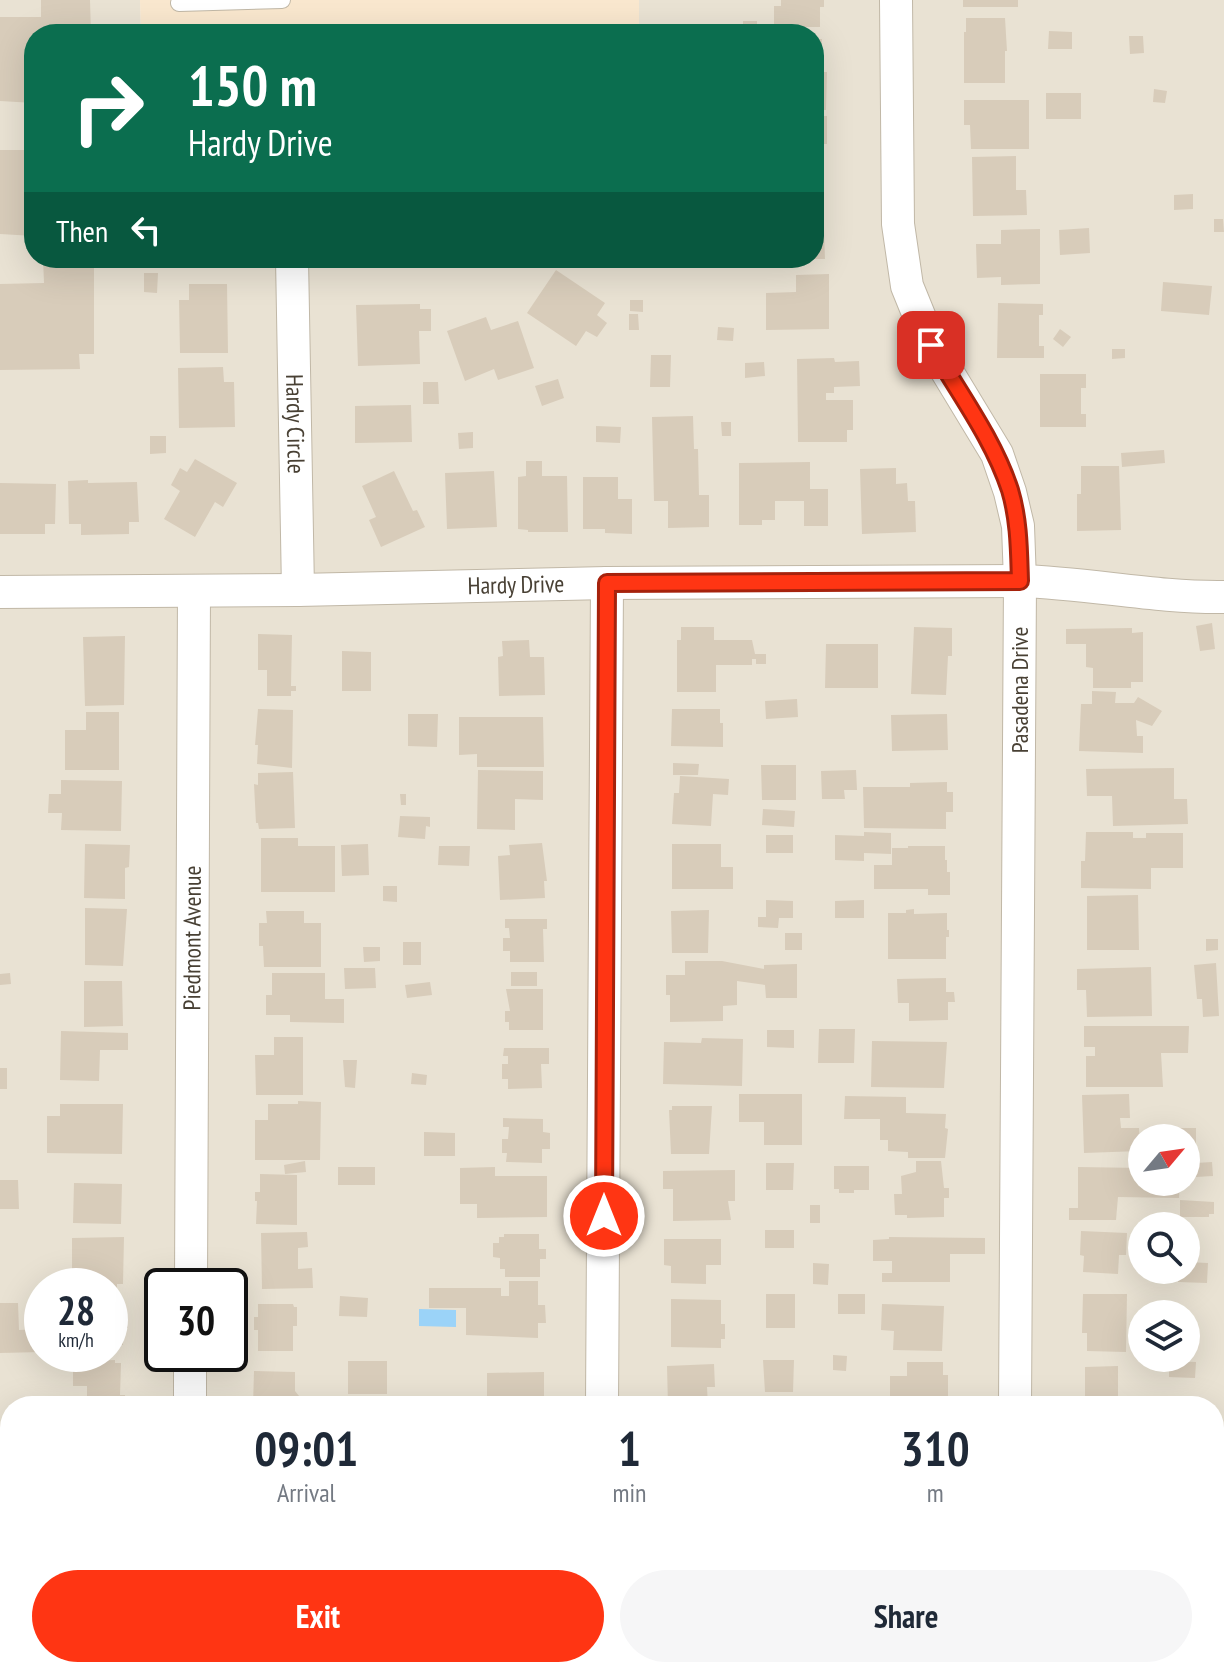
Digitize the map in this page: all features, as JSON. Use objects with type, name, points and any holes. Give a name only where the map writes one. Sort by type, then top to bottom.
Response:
[{"type":"street","name":"Pasadena Drive","points":[[896,0],[898,224],[907,286],[931,345],[997,454],[1018,526],[1015,1396]]},
{"type":"street","name":"Hardy Circle","points":[[292,268],[298,590]]},
{"type":"street","name":"Hardy Drive","points":[[0,592],[298,590],[607,583],[1020,581],[1066,583],[1180,598],[1224,597]]},
{"type":"street","points":[[602,1396],[607,583]]},
{"type":"street","name":"Piedmont Avenue","points":[[191,1268],[194,591]]},
{"type":"street","points":[[190,1372],[190,1396]]},
{"type":"lane","points":[[180,0],[179,3],[282,0]]},
{"type":"shaded area","points":[[0,0],[140,0],[141,24],[24,24],[24,268],[824,268],[824,24],[639,24],[639,0],[1224,0],[1224,1396],[0,1396]]},
{"type":"shaded area","points":[[140,0],[639,0],[639,24],[141,24]]},
{"type":"water","points":[[419,1309],[456,1310],[456,1327],[419,1326]]},
{"type":"building","points":[[41,0],[90,0],[91,24],[24,24],[24,102],[0,101],[0,17],[41,17]]},
{"type":"building","points":[[781,0],[824,0],[824,7],[820,7],[820,24],[774,24],[774,6],[781,6]]},
{"type":"building","points":[[963,0],[1018,0],[1018,7],[963,7]]},
{"type":"building","points":[[966,18],[1005,18],[1005,83],[964,83]]},
{"type":"building","points":[[743,21],[757,21],[757,24],[743,24]]},
{"type":"building","points":[[1049,31],[1072,32],[1072,49],[1048,49]]},
{"type":"building","points":[[1129,36],[1143,36],[1144,53],[1130,54]]},
{"type":"building","points":[[824,72],[827,72],[824,110]]},
{"type":"building","points":[[1154,89],[1167,91],[1165,103],[1153,102]]},
{"type":"building","points":[[1046,93],[1081,93],[1081,119],[1046,119]]},
{"type":"building","points":[[964,100],[1029,100],[1029,149],[971,149],[970,125],[964,125]]},
{"type":"building","points":[[824,116],[827,116],[827,144],[824,144]]},
{"type":"building","points":[[0,150],[24,150],[24,235],[0,234]]},
{"type":"building","points":[[1016,156],[1016,190],[1026,190],[1027,215],[973,216],[972,157]]},
{"type":"building","points":[[1193,194],[1193,209],[1174,210],[1174,195]]},
{"type":"building","points":[[1214,219],[1223,219],[1224,232],[1214,232]]},
{"type":"building","points":[[1089,228],[1090,253],[1060,255],[1059,230]]},
{"type":"building","points":[[1040,229],[1040,284],[1001,285],[1001,277],[977,278],[976,244],[1001,244],[1001,230]]},
{"type":"building","points":[[43,268],[94,268],[94,354],[79,354],[80,369],[0,370],[0,284],[44,283]]},
{"type":"building","points":[[556,270],[605,303],[597,315],[607,323],[597,337],[586,331],[576,346],[527,313]]},
{"type":"building","points":[[144,273],[158,273],[157,293],[144,292]]},
{"type":"building","points":[[829,274],[829,329],[766,330],[766,293],[796,292],[796,275]]},
{"type":"building","points":[[1163,282],[1212,286],[1209,315],[1161,311]]},
{"type":"building","points":[[189,284],[227,284],[228,353],[180,353],[179,300],[189,300]]},
{"type":"building","points":[[630,300],[643,300],[643,312],[630,311]]},
{"type":"building","points":[[998,303],[1043,304],[1043,315],[1039,315],[1039,346],[1044,346],[1044,358],[997,358]]},
{"type":"building","points":[[420,304],[420,309],[431,309],[431,331],[419,331],[420,364],[358,366],[356,305]]},
{"type":"building","points":[[629,314],[638,314],[639,330],[629,330]]},
{"type":"building","points":[[486,317],[491,330],[518,321],[534,368],[498,380],[494,369],[465,381],[447,331]]},
{"type":"building","points":[[718,327],[734,328],[733,341],[717,340]]},
{"type":"building","points":[[1060,329],[1071,337],[1063,347],[1053,339]]},
{"type":"building","points":[[1112,349],[1125,349],[1125,358],[1112,359]]},
{"type":"building","points":[[651,355],[671,355],[670,387],[650,387]]},
{"type":"building","points":[[834,358],[835,362],[859,361],[860,386],[834,387],[834,393],[826,393],[826,400],[853,400],[853,430],[847,430],[847,442],[798,442],[797,359]]},
{"type":"building","points":[[764,362],[765,376],[745,378],[745,363]]},
{"type":"building","points":[[223,367],[224,382],[234,382],[235,427],[179,428],[178,368]]},
{"type":"building","points":[[1040,374],[1086,374],[1086,388],[1081,388],[1081,414],[1086,414],[1086,427],[1040,427]]},
{"type":"building","points":[[558,379],[564,398],[542,406],[535,386]]},
{"type":"building","points":[[423,382],[438,382],[439,404],[423,404]]},
{"type":"building","points":[[411,405],[412,442],[355,443],[355,406]]},
{"type":"building","points":[[693,416],[694,449],[698,449],[699,495],[709,495],[709,527],[668,528],[668,501],[654,501],[652,417]]},
{"type":"building","points":[[721,422],[731,422],[731,436],[722,436]]},
{"type":"building","points":[[596,426],[621,427],[620,443],[596,442]]},
{"type":"building","points":[[473,432],[473,448],[459,449],[458,433]]},
{"type":"building","points":[[150,436],[166,436],[166,453],[150,454]]},
{"type":"building","points":[[1164,450],[1165,463],[1122,467],[1121,453]]},
{"type":"building","points":[[195,459],[237,483],[223,507],[215,502],[195,537],[164,519],[180,491],[171,485],[180,468],[187,472]]},
{"type":"building","points":[[526,461],[542,461],[542,476],[567,476],[568,532],[518,529],[518,477],[526,476]]},
{"type":"building","points":[[810,462],[810,489],[828,489],[828,526],[804,526],[804,501],[775,501],[775,520],[762,520],[762,525],[739,525],[739,463]]},
{"type":"building","points":[[1081,466],[1119,466],[1121,530],[1077,531]]},
{"type":"building","points":[[896,468],[896,484],[907,483],[908,501],[915,501],[916,532],[862,534],[860,469]]},
{"type":"building","points":[[394,471],[413,511],[417,510],[425,527],[381,547],[369,520],[376,517],[362,486]]},
{"type":"building","points":[[494,471],[497,527],[447,529],[445,473]]},
{"type":"building","points":[[583,477],[618,477],[618,499],[632,499],[632,534],[583,529]]},
{"type":"building","points":[[88,480],[88,483],[137,482],[139,522],[129,522],[129,534],[81,535],[81,524],[69,524],[68,481]]},
{"type":"building","points":[[0,483],[56,484],[55,524],[45,524],[45,534],[0,534]]},
{"type":"building","points":[[1212,623],[1215,649],[1200,651],[1196,626]]},
{"type":"building","points":[[681,627],[714,627],[714,640],[752,640],[755,654],[766,654],[766,664],[756,664],[756,659],[752,659],[752,665],[716,665],[716,692],[677,692],[677,640],[681,640]]},
{"type":"building","points":[[914,627],[952,628],[952,656],[948,656],[946,695],[911,694]]},
{"type":"building","points":[[1132,628],[1132,633],[1143,632],[1143,682],[1131,682],[1131,688],[1093,688],[1093,668],[1086,667],[1086,644],[1066,644],[1066,629]]},
{"type":"building","points":[[258,634],[292,635],[291,686],[296,686],[296,691],[291,691],[291,696],[267,696],[267,670],[258,670]]},
{"type":"building","points":[[125,636],[124,705],[85,706],[83,637]]},
{"type":"building","points":[[529,640],[530,657],[544,657],[545,695],[499,696],[498,657],[503,656],[502,641]]},
{"type":"building","points":[[826,644],[878,644],[878,688],[825,688]]},
{"type":"building","points":[[342,651],[371,652],[371,691],[342,691]]},
{"type":"building","points":[[1092,691],[1116,692],[1115,703],[1134,703],[1138,697],[1162,711],[1152,726],[1136,720],[1137,736],[1143,736],[1143,753],[1079,751],[1081,704],[1092,704]]},
{"type":"building","points":[[797,699],[798,717],[766,719],[765,701]]},
{"type":"building","points":[[258,709],[293,710],[292,768],[257,764]]},
{"type":"building","points":[[672,709],[720,709],[723,747],[671,746]]},
{"type":"building","points":[[86,712],[119,712],[119,770],[65,770],[65,730],[86,730]]},
{"type":"building","points":[[408,714],[438,714],[437,747],[408,746]]},
{"type":"building","points":[[947,714],[948,750],[892,751],[891,715]]},
{"type":"building","points":[[459,717],[543,717],[544,767],[477,767],[477,754],[459,755]]},
{"type":"building","points":[[673,763],[699,764],[698,775],[673,775]]},
{"type":"building","points":[[761,765],[796,765],[796,800],[762,800]]},
{"type":"building","points":[[1174,768],[1174,799],[1187,799],[1188,824],[1113,826],[1112,796],[1087,796],[1086,769]]},
{"type":"building","points":[[478,770],[543,771],[543,800],[515,799],[515,830],[477,829]]},
{"type":"building","points":[[856,770],[857,790],[844,790],[845,799],[822,799],[821,771]]},
{"type":"building","points":[[293,772],[295,828],[259,829],[254,784],[258,785],[258,773]]},
{"type":"building","points":[[680,776],[729,779],[728,795],[713,794],[711,826],[672,824],[674,793],[679,793]]},
{"type":"building","points":[[61,780],[122,781],[121,831],[61,830],[62,813],[48,813],[49,794],[61,794]]},
{"type":"building","points":[[947,782],[947,792],[953,792],[953,812],[946,812],[946,829],[864,828],[863,787],[910,787],[910,783]]},
{"type":"building","points":[[400,794],[406,794],[406,805],[401,805]]},
{"type":"building","points":[[763,809],[795,811],[794,827],[762,825]]},
{"type":"building","points":[[400,816],[430,817],[425,839],[398,837]]},
{"type":"building","points":[[864,832],[891,833],[891,854],[864,853],[864,861],[835,860],[835,835],[864,836]]},
{"type":"building","points":[[1086,832],[1133,832],[1133,838],[1146,838],[1146,833],[1183,833],[1183,868],[1151,868],[1151,889],[1081,888],[1081,861],[1085,861]]},
{"type":"building","points":[[766,835],[793,835],[793,853],[766,853]]},
{"type":"building","points":[[261,838],[298,838],[298,846],[335,846],[335,892],[261,892]]},
{"type":"building","points":[[542,843],[547,881],[544,881],[545,898],[500,900],[498,856],[510,855],[509,845]]},
{"type":"building","points":[[85,844],[130,845],[129,867],[125,868],[125,899],[84,898]]},
{"type":"building","points":[[368,844],[369,875],[342,876],[341,845]]},
{"type":"building","points":[[672,844],[721,844],[721,867],[733,867],[733,889],[672,889]]},
{"type":"building","points":[[439,846],[470,846],[469,866],[438,865]]},
{"type":"building","points":[[945,846],[950,895],[928,895],[928,889],[874,889],[874,865],[892,865],[892,848]]},
{"type":"building","points":[[383,886],[397,886],[397,902],[383,901]]},
{"type":"building","points":[[1138,895],[1139,950],[1087,950],[1087,896]]},
{"type":"building","points":[[766,900],[793,901],[793,918],[779,918],[778,928],[758,927],[758,917],[766,917]]},
{"type":"building","points":[[864,900],[864,918],[835,918],[835,901]]},
{"type":"building","points":[[85,908],[127,909],[123,966],[85,965]]},
{"type":"building","points":[[914,909],[914,914],[947,913],[949,937],[946,937],[946,959],[888,959],[888,913],[906,913],[906,910]]},
{"type":"building","points":[[709,910],[708,953],[672,953],[671,911]]},
{"type":"building","points":[[266,911],[304,911],[304,923],[321,923],[321,967],[264,967],[263,946],[259,946],[259,923],[267,923]]},
{"type":"building","points":[[505,919],[547,919],[547,929],[543,929],[544,962],[510,962],[510,951],[503,951],[503,938],[510,938]]},
{"type":"building","points":[[785,933],[802,933],[802,950],[785,950]]},
{"type":"building","points":[[1206,939],[1218,939],[1218,950],[1206,951]]},
{"type":"building","points":[[403,942],[421,942],[421,965],[403,965]]},
{"type":"building","points":[[363,947],[380,947],[380,961],[364,962]]},
{"type":"building","points":[[685,961],[722,961],[764,969],[764,965],[797,964],[797,998],[766,998],[765,985],[737,981],[737,1005],[723,1006],[723,1021],[670,1022],[666,975],[685,975]]},
{"type":"building","points":[[1216,963],[1219,1016],[1203,1017],[1202,999],[1197,999],[1194,965]]},
{"type":"building","points":[[1151,967],[1152,1016],[1087,1017],[1086,990],[1077,990],[1077,969]]},
{"type":"building","points":[[344,968],[375,968],[376,988],[345,989]]},
{"type":"building","points":[[511,972],[537,972],[537,986],[511,986]]},
{"type":"building","points":[[10,973],[11,984],[0,985],[0,974]]},
{"type":"building","points":[[272,973],[325,973],[325,999],[344,999],[344,1023],[290,1022],[290,1015],[266,1015],[266,995],[272,995]]},
{"type":"building","points":[[946,978],[946,992],[954,992],[955,1002],[948,1002],[948,1020],[909,1021],[909,1003],[898,1003],[897,979]]},
{"type":"building","points":[[84,981],[122,981],[123,1026],[84,1027]]},
{"type":"building","points":[[430,982],[432,995],[407,998],[405,985]]},
{"type":"building","points":[[506,989],[543,989],[543,1030],[509,1030],[509,1022],[505,1022],[505,1011],[510,1011]]},
{"type":"building","points":[[1084,1026],[1189,1026],[1188,1053],[1161,1053],[1163,1087],[1086,1087],[1086,1056],[1095,1056],[1095,1047],[1084,1047]]},
{"type":"building","points":[[819,1029],[855,1029],[854,1063],[818,1063]]},
{"type":"building","points":[[767,1030],[794,1030],[794,1048],[767,1047]]},
{"type":"building","points":[[61,1031],[128,1033],[128,1050],[100,1050],[99,1081],[60,1080]]},
{"type":"building","points":[[274,1037],[303,1037],[303,1095],[256,1095],[255,1055],[274,1055]]},
{"type":"building","points":[[702,1038],[743,1039],[742,1086],[663,1084],[664,1042],[701,1043]]},
{"type":"building","points":[[872,1041],[947,1042],[944,1088],[871,1087]]},
{"type":"building","points":[[504,1048],[549,1048],[549,1064],[541,1064],[542,1088],[508,1089],[508,1079],[502,1079],[502,1064],[508,1064],[508,1056],[503,1056]]},
{"type":"building","points":[[343,1060],[357,1060],[355,1088],[345,1087]]},
{"type":"building","points":[[0,1068],[7,1068],[7,1089],[0,1089]]},
{"type":"building","points":[[412,1073],[427,1075],[426,1085],[411,1084]]},
{"type":"building","points":[[739,1094],[802,1094],[802,1145],[764,1145],[764,1122],[739,1122]]},
{"type":"building","points":[[1129,1094],[1130,1118],[1120,1118],[1121,1128],[1128,1128],[1128,1151],[1084,1153],[1082,1095]]},
{"type":"building","points":[[845,1096],[906,1097],[906,1113],[946,1114],[945,1158],[908,1158],[908,1152],[888,1151],[888,1140],[880,1140],[880,1119],[844,1119]]},
{"type":"building","points":[[298,1101],[321,1102],[320,1160],[255,1160],[255,1120],[268,1120],[268,1104],[298,1104]]},
{"type":"building","points":[[60,1104],[123,1104],[122,1154],[47,1153],[47,1116],[60,1116]]},
{"type":"building","points":[[672,1106],[712,1106],[709,1154],[671,1154],[669,1110]]},
{"type":"building","points":[[503,1118],[543,1119],[543,1132],[550,1133],[550,1149],[542,1149],[542,1163],[506,1162],[507,1153],[502,1153],[502,1139],[508,1139],[509,1127],[503,1127]]},
{"type":"building","points":[[424,1132],[455,1133],[455,1156],[424,1156]]},
{"type":"building","points":[[305,1161],[306,1172],[285,1174],[284,1165]]},
{"type":"building","points":[[916,1161],[941,1161],[944,1188],[949,1188],[949,1198],[944,1198],[944,1217],[907,1218],[907,1215],[895,1215],[894,1194],[902,1194],[901,1176],[916,1172]]},
{"type":"building","points":[[1212,1162],[1213,1176],[1200,1177],[1200,1163]]},
{"type":"building","points":[[766,1163],[794,1163],[793,1190],[766,1190]]},
{"type":"building","points":[[834,1166],[869,1166],[869,1190],[839,1193],[839,1189],[834,1189]]},
{"type":"building","points":[[338,1167],[375,1167],[375,1185],[338,1185]]},
{"type":"building","points":[[495,1167],[495,1176],[547,1176],[547,1217],[477,1218],[477,1204],[460,1204],[460,1168]]},
{"type":"building","points":[[1078,1167],[1128,1168],[1128,1196],[1179,1196],[1118,1197],[1116,1220],[1069,1220],[1069,1208],[1078,1208]]},
{"type":"building","points":[[735,1170],[735,1201],[728,1201],[731,1220],[673,1221],[673,1189],[663,1189],[663,1171]]},
{"type":"building","points":[[260,1174],[297,1175],[297,1225],[256,1224],[255,1192],[260,1192]]},
{"type":"building","points":[[0,1180],[18,1180],[19,1209],[0,1209]]},
{"type":"building","points":[[74,1183],[122,1184],[121,1224],[73,1223]]},
{"type":"building","points":[[1180,1200],[1214,1202],[1214,1214],[1209,1214],[1209,1217],[1200,1217],[1200,1212],[1180,1212]]},
{"type":"building","points":[[810,1205],[820,1205],[820,1223],[810,1223]]},
{"type":"building","points":[[765,1230],[794,1230],[794,1248],[765,1248]]},
{"type":"building","points":[[1081,1231],[1127,1233],[1126,1255],[1119,1255],[1118,1274],[1083,1272]]},
{"type":"building","points":[[307,1232],[308,1247],[298,1248],[298,1269],[312,1268],[313,1288],[262,1289],[261,1233]]},
{"type":"building","points":[[504,1234],[539,1234],[539,1249],[546,1249],[546,1259],[540,1259],[540,1277],[505,1277],[505,1269],[500,1269],[500,1258],[493,1257],[493,1243],[499,1243],[499,1237],[504,1237]]},
{"type":"building","points":[[124,1237],[123,1268],[72,1268],[72,1238]]},
{"type":"building","points":[[889,1237],[985,1238],[985,1254],[950,1254],[950,1282],[882,1282],[882,1273],[892,1273],[892,1261],[873,1261],[873,1240]]},
{"type":"building","points":[[664,1239],[721,1239],[721,1265],[706,1265],[706,1284],[671,1283],[671,1266],[664,1265]]},
{"type":"building","points":[[813,1263],[829,1264],[828,1285],[813,1284]]},
{"type":"building","points":[[1200,1263],[1208,1263],[1207,1283],[1200,1283]]},
{"type":"building","points":[[509,1281],[538,1281],[538,1305],[545,1305],[546,1323],[538,1323],[538,1338],[466,1335],[466,1308],[429,1308],[429,1288],[501,1288],[501,1296],[509,1296]]},
{"type":"building","points":[[766,1294],[795,1294],[795,1328],[766,1328]]},
{"type":"building","points":[[838,1294],[865,1294],[865,1314],[838,1314]]},
{"type":"building","points":[[1083,1294],[1127,1294],[1126,1352],[1087,1351],[1087,1333],[1082,1333]]},
{"type":"building","points":[[340,1296],[368,1298],[367,1317],[339,1316]]},
{"type":"building","points":[[671,1299],[721,1300],[721,1324],[725,1324],[725,1339],[721,1339],[721,1348],[671,1347]]},
{"type":"building","points":[[0,1303],[18,1303],[19,1330],[24,1330],[24,1352],[0,1353]]},
{"type":"building","points":[[258,1304],[293,1304],[297,1307],[293,1351],[258,1351],[258,1330],[254,1330],[254,1317],[258,1317]]},
{"type":"building","points":[[882,1304],[944,1306],[942,1351],[893,1350],[894,1331],[881,1330]]},
{"type":"building","points":[[833,1355],[847,1356],[846,1371],[833,1370]]},
{"type":"building","points":[[763,1360],[794,1360],[793,1392],[765,1392]]},
{"type":"building","points":[[348,1361],[387,1361],[387,1394],[348,1394]]},
{"type":"building","points":[[907,1362],[943,1362],[943,1375],[948,1375],[948,1396],[890,1396],[890,1376],[907,1376]]},
{"type":"building","points":[[714,1364],[715,1387],[707,1387],[707,1396],[668,1396],[667,1366]]},
{"type":"building","points":[[1118,1366],[1118,1396],[1085,1396],[1085,1367]]},
{"type":"building","points":[[254,1371],[295,1372],[295,1391],[299,1396],[253,1396]]},
{"type":"building","points":[[73,1372],[121,1372],[120,1395],[125,1396],[87,1396],[87,1386],[73,1386]]},
{"type":"building","points":[[544,1372],[544,1396],[487,1396],[487,1373]]},
{"type":"building","points":[[1169,1372],[1195,1372],[1195,1378],[1169,1377]]},
{"type":"route","points":[[604,1216],[607,583],[1020,581],[1018,526],[997,454],[931,345]]}]
